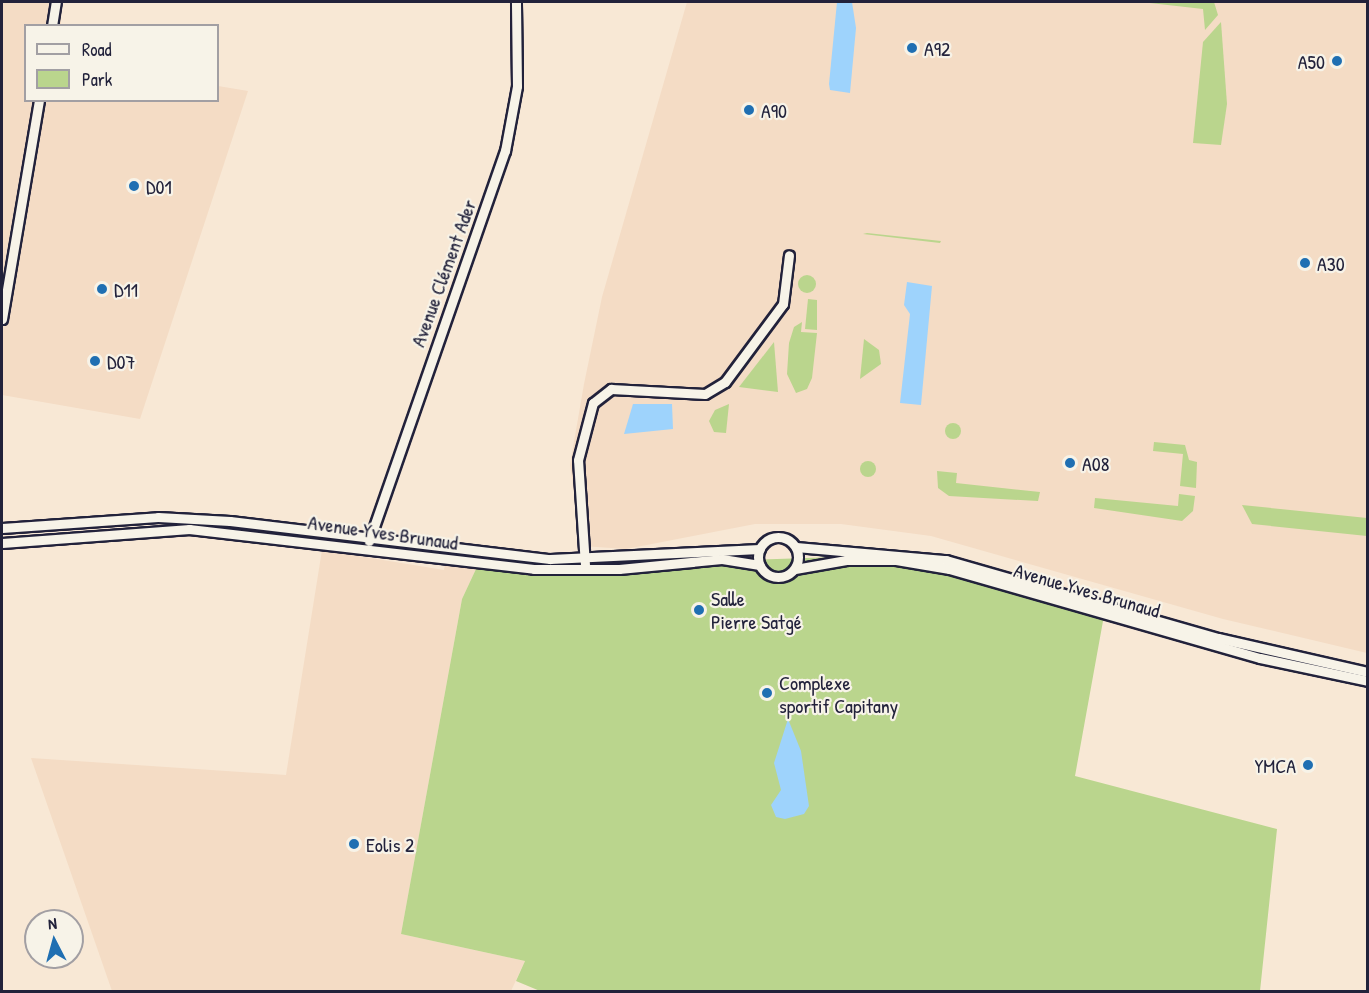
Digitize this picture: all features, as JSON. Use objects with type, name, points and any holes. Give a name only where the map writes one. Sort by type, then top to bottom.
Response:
[{"type":"street","points":[[52,24],[56,2]]},
{"type":"street","name":"Avenue Clément Ader","points":[[367,549],[505,151],[516,86],[516,2]]},
{"type":"street","points":[[2,319],[39,102]]},
{"type":"street","points":[[586,570],[578,460],[592,403],[611,388],[705,394],[724,382],[783,304],[789,255]]},
{"type":"street","name":"Avenue Yves Brunaud","points":[[2,528],[158,518],[370,537],[523,558],[585,559],[760,549]]},
{"type":"street","name":"Avenue Yves Brunaud","points":[[2,543],[189,529],[586,570],[722,560],[760,565]]},
{"type":"street","points":[[776,537],[796,547],[795,569],[777,577],[760,565],[760,549],[776,537]]},
{"type":"street","name":"Avenue Yves Brunaud","points":[[796,547],[946,560],[1218,638],[1368,672]]},
{"type":"street","name":"Avenue Yves Brunaud","points":[[795,569],[846,560],[896,560],[949,569],[1260,658],[1368,681]]},
{"type":"shaded area","points":[[2,2],[61,2],[61,24],[24,24],[24,102],[219,102],[219,86],[248,91],[140,419],[2,395]]},
{"type":"shaded area","points":[[687,2],[1367,2],[1367,653],[1223,619],[931,536],[841,524],[755,524],[626,549],[582,546],[570,465],[584,384],[602,297]]},
{"type":"shaded area","points":[[322,550],[444,570],[445,565],[476,569],[462,599],[401,934],[525,961],[511,991],[112,991],[31,758],[286,775]]},
{"type":"green space","points":[[1141,2],[1214,2],[1218,15],[1205,30],[1203,9]]},
{"type":"green space","points":[[1221,22],[1227,104],[1221,145],[1193,143],[1203,42]]},
{"type":"green space","points":[[863,234],[941,241],[940,243]]},
{"type":"green space","points":[[803,275],[811,275],[816,280],[814,291],[803,293],[798,288],[798,280]]},
{"type":"green space","points":[[808,299],[817,300],[817,330],[805,329]]},
{"type":"green space","points":[[802,322],[801,332],[817,333],[812,378],[807,389],[796,393],[787,374],[789,343],[794,327]]},
{"type":"green space","points":[[864,339],[879,350],[881,364],[860,379]]},
{"type":"green space","points":[[774,342],[778,392],[739,387]]},
{"type":"green space","points":[[729,404],[726,433],[714,432],[709,421],[715,410]]},
{"type":"green space","points":[[950,423],[956,423],[961,431],[959,437],[950,439],[945,434],[945,428]]},
{"type":"green space","points":[[1154,442],[1185,445],[1189,460],[1197,462],[1196,488],[1180,486],[1183,454],[1153,451]]},
{"type":"green space","points":[[868,461],[876,469],[868,477],[860,469]]},
{"type":"green space","points":[[937,471],[957,473],[956,483],[1040,492],[1038,501],[949,496],[938,488]]},
{"type":"green space","points":[[1179,494],[1195,496],[1193,511],[1182,521],[1094,508],[1095,498],[1178,506]]},
{"type":"green space","points":[[1242,505],[1367,518],[1367,536],[1252,524]]},
{"type":"green space","name":"Complexe sportif Capitany","points":[[895,555],[1105,610],[1075,776],[1277,829],[1260,991],[540,991],[516,981],[525,961],[401,934],[462,599],[476,569]]},
{"type":"water","points":[[837,2],[852,2],[856,28],[850,93],[830,90],[829,84]]},
{"type":"water","points":[[907,282],[932,286],[921,405],[900,403],[910,314],[904,305]]},
{"type":"water","points":[[633,404],[672,404],[673,429],[624,434]]},
{"type":"water","points":[[788,719],[801,751],[809,806],[804,814],[785,819],[776,817],[771,805],[781,790],[774,763]]},
{"type":"place","name":"A92","points":[[912,48]]},
{"type":"place","name":"A50","points":[[1337,61]]},
{"type":"place","name":"A90","points":[[749,110]]},
{"type":"place","name":"D01","points":[[134,186]]},
{"type":"place","name":"A30","points":[[1305,263]]},
{"type":"place","name":"D11","points":[[102,289]]},
{"type":"place","name":"D07","points":[[95,361]]},
{"type":"place","name":"A08","points":[[1070,463]]},
{"type":"place","name":"Salle Pierre Satgé","points":[[699,610]]},
{"type":"place","name":"Complexe sportif Capitany","points":[[767,693]]},
{"type":"place","name":"YMCA","points":[[1308,765]]},
{"type":"place","name":"Eolis 2","points":[[354,844]]}]
